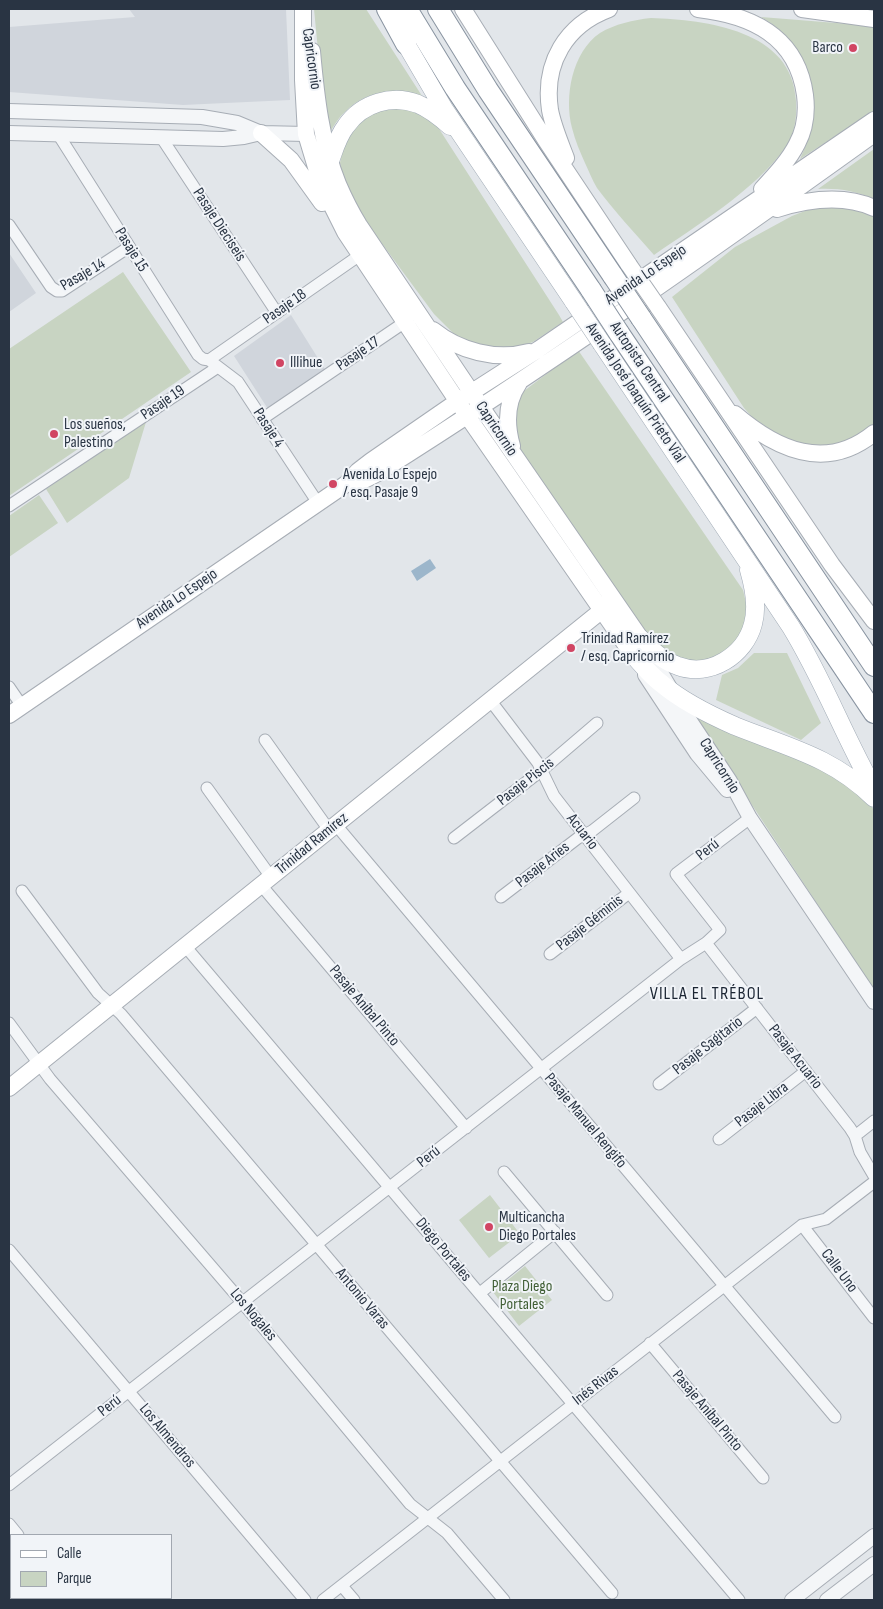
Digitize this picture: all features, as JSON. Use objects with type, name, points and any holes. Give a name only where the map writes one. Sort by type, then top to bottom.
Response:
[{"type":"highway","points":[[387,9],[406,44]]},
{"type":"highway","name":"Autopista Central","points":[[406,9],[455,88],[874,713]]},
{"type":"highway","name":"Autopista Central","points":[[438,9],[488,90],[874,666]]},
{"type":"main road","name":"Avenida José Joaquín Prieto Vial","points":[[377,9],[406,44],[463,138],[801,643],[874,789]]},
{"type":"main road","points":[[463,9],[486,48],[579,190],[838,572],[874,621]]},
{"type":"main road","points":[[579,190],[552,116],[549,94],[552,71],[558,52],[571,33],[589,18],[609,9]]},
{"type":"main road","points":[[698,9],[733,14],[769,33],[789,52],[798,68],[804,86],[806,105],[804,124],[798,144],[774,175],[746,206]]},
{"type":"main road","points":[[802,9],[874,19]]},
{"type":"main road","name":"Capricornio","points":[[304,12],[311,48],[318,110],[330,162],[342,194],[359,225],[424,323],[465,396],[468,416],[601,610],[635,645]]},
{"type":"main road","name":"Capricornio","points":[[304,12],[302,80],[306,134],[321,184],[345,232],[405,322],[465,396],[482,407],[612,598],[635,645]]},
{"type":"main road","points":[[330,162],[340,134],[353,118],[369,106],[389,100],[409,101],[428,109],[463,138]]},
{"type":"main road","points":[[318,110],[306,134],[318,144],[330,162]]},
{"type":"main road","name":"Avenida Lo Espejo","points":[[15,710],[346,484],[364,466],[465,396],[539,349],[874,120]]},
{"type":"main road","points":[[261,133],[292,160],[345,232]]},
{"type":"main road","name":"Avenida Lo Espejo","points":[[346,484],[362,481],[378,473],[519,383],[761,216],[874,134]]},
{"type":"main road","points":[[761,216],[795,204],[830,199],[856,202],[874,208]]},
{"type":"main road","points":[[424,323],[451,342],[469,350],[482,353],[511,355],[539,349]]},
{"type":"main road","points":[[515,456],[508,428],[508,418],[512,397],[519,383]]},
{"type":"main road","points":[[722,401],[743,420],[773,440],[783,446],[804,453],[825,454],[845,450],[874,433]]},
{"type":"main road","points":[[635,645],[648,647],[665,660],[684,668],[702,669],[732,657],[746,641],[754,623],[755,614],[754,592],[742,553]]},
{"type":"main road","name":"Trinidad Ramírez","points":[[9,1088],[601,610],[612,598]]},
{"type":"main road","points":[[635,645],[649,673],[672,692],[702,710],[735,726],[822,760],[849,776],[874,798]]},
{"type":"street","points":[[9,111],[202,117],[237,123],[261,133]]},
{"type":"street","points":[[9,133],[228,139],[261,133],[306,134]]},
{"type":"street","name":"Pasaje 15","points":[[58,134],[198,355],[214,363]]},
{"type":"street","name":"Pasaje Dieciseís","points":[[161,137],[276,313]]},
{"type":"street","name":"Pasaje 14","points":[[9,225],[51,287],[56,291],[62,291],[128,247]]},
{"type":"street","name":"Pasaje 18","points":[[214,363],[276,313],[360,255]]},
{"type":"street","name":"Pasaje 17","points":[[262,419],[405,322]]},
{"type":"street","name":"Pasaje 4","points":[[214,363],[238,382],[318,503]]},
{"type":"street","name":"Pasaje 19","points":[[9,506],[214,363]]},
{"type":"street","name":"Capricornio","points":[[635,645],[698,754],[750,818]]},
{"type":"street","points":[[9,687],[15,710]]},
{"type":"street","name":"Capricornio","points":[[672,692],[720,765],[750,818],[874,1002]]},
{"type":"street","name":"Acuario","points":[[490,700],[534,757],[554,796],[682,959]]},
{"type":"street","name":"Pasaje Piscis","points":[[454,838],[542,770],[597,723]]},
{"type":"street","name":"Pasaje Manuel Rengifo","points":[[265,740],[332,828],[542,1069],[835,1417]]},
{"type":"street","name":"Pasaje Aníbal Pinto","points":[[207,788],[266,881],[466,1128]]},
{"type":"street","name":"Pasaje Aries","points":[[501,897],[634,798]]},
{"type":"street","name":"Perú","points":[[9,1485],[720,930],[676,874],[750,818]]},
{"type":"street","name":"Antonio Varas","points":[[22,891],[98,993],[121,1014],[612,1593]]},
{"type":"street","name":"Pasaje Géminis","points":[[550,954],[629,893]]},
{"type":"street","name":"Pasaje Acuario","points":[[706,942],[855,1136],[860,1152],[874,1176]]},
{"type":"street","name":"Diego Portales","points":[[185,946],[739,1600]]},
{"type":"street","name":"Pasaje Sagitario","points":[[659,1084],[757,1008]]},
{"type":"street","name":"Los Nogales","points":[[9,1022],[39,1064],[410,1504],[447,1533],[504,1600]]},
{"type":"street","name":"Pasaje Libra","points":[[719,1138],[806,1071]]},
{"type":"street","points":[[855,1136],[874,1121]]},
{"type":"street","points":[[504,1172],[607,1295]]},
{"type":"street","name":"Inés Rivas","points":[[323,1600],[802,1225],[826,1219],[874,1182]]},
{"type":"street","name":"Calle Uno","points":[[802,1225],[874,1318]]},
{"type":"street","points":[[480,1293],[555,1232]]},
{"type":"street","name":"Los Almendros","points":[[9,1250],[305,1600]]},
{"type":"street","name":"Pasaje Aníbal Pinto","points":[[650,1344],[763,1478]]},
{"type":"street","points":[[9,1524],[17,1534]]},
{"type":"street","points":[[792,1600],[874,1536]]},
{"type":"street","points":[[827,1600],[874,1564]]},
{"type":"street","points":[[342,1586],[354,1600]]},
{"type":"shaded area","points":[[129,9],[286,9],[290,100],[183,105],[9,92],[9,27],[135,17]]},
{"type":"shaded area","points":[[9,253],[36,293],[9,312]]},
{"type":"shaded area","name":"Illihue","points":[[291,315],[326,371],[268,409],[234,356]]},
{"type":"green space","points":[[314,9],[366,9],[424,99],[392,93],[372,95],[353,105],[340,117],[330,132],[326,133]]},
{"type":"green space","points":[[761,17],[874,26],[874,111],[800,159],[813,119],[814,99],[811,79],[804,61],[793,44],[779,30]]},
{"type":"green space","points":[[651,18],[673,19],[720,26],[743,34],[763,44],[780,58],[791,77],[796,101],[796,119],[791,137],[772,164],[741,193],[654,255],[595,185],[581,155],[572,128],[569,103],[572,76],[590,41],[612,27],[631,21]]},
{"type":"green space","points":[[399,106],[418,111],[434,121],[563,322],[533,342],[516,348],[490,350],[457,337],[434,314],[360,214],[346,190],[340,163],[344,141],[360,119],[382,109]]},
{"type":"green space","points":[[874,149],[874,199],[847,191],[818,189]]},
{"type":"green space","points":[[843,206],[874,217],[874,424],[864,432],[837,445],[809,446],[781,437],[753,418],[744,408],[672,297],[735,247],[792,216],[810,209]]},
{"type":"green space","name":"Los sueños, Palestino","points":[[123,272],[191,372],[9,496],[9,349]]},
{"type":"green space","points":[[578,350],[743,590],[748,611],[744,630],[728,652],[700,665],[661,657],[519,452],[513,412],[520,394]]},
{"type":"green space","points":[[146,422],[129,478],[67,523],[46,489]]},
{"type":"green space","points":[[39,495],[58,523],[9,557],[9,516]]},
{"type":"green space","points":[[754,653],[787,653],[821,723],[801,740],[716,700],[722,675],[738,668]]},
{"type":"green space","points":[[690,711],[831,772],[862,793],[874,810],[874,990]]},
{"type":"green space","name":"Multicancha Diego Portales","points":[[490,1195],[520,1234],[489,1258],[459,1220]]},
{"type":"green space","name":"Plaza Diego Portales","points":[[525,1266],[552,1300],[519,1326],[493,1292]]},
{"type":"water","points":[[430,559],[436,568],[417,581],[411,571]]},
{"type":"place","name":"Barco","points":[[853,48]]},
{"type":"place","name":"Illihue","points":[[280,363]]},
{"type":"place","name":"Los sueños, Palestino","points":[[54,434]]},
{"type":"place","name":"Avenida Lo Espejo / esq. Pasaje 9","points":[[333,484]]},
{"type":"place","name":"Trinidad Ramírez / esq. Capricornio","points":[[571,648]]},
{"type":"place","name":"Multicancha Diego Portales","points":[[489,1227]]},
{"type":"district","name":"VILLA EL TRÉBOL","points":[[707,994]]}]
